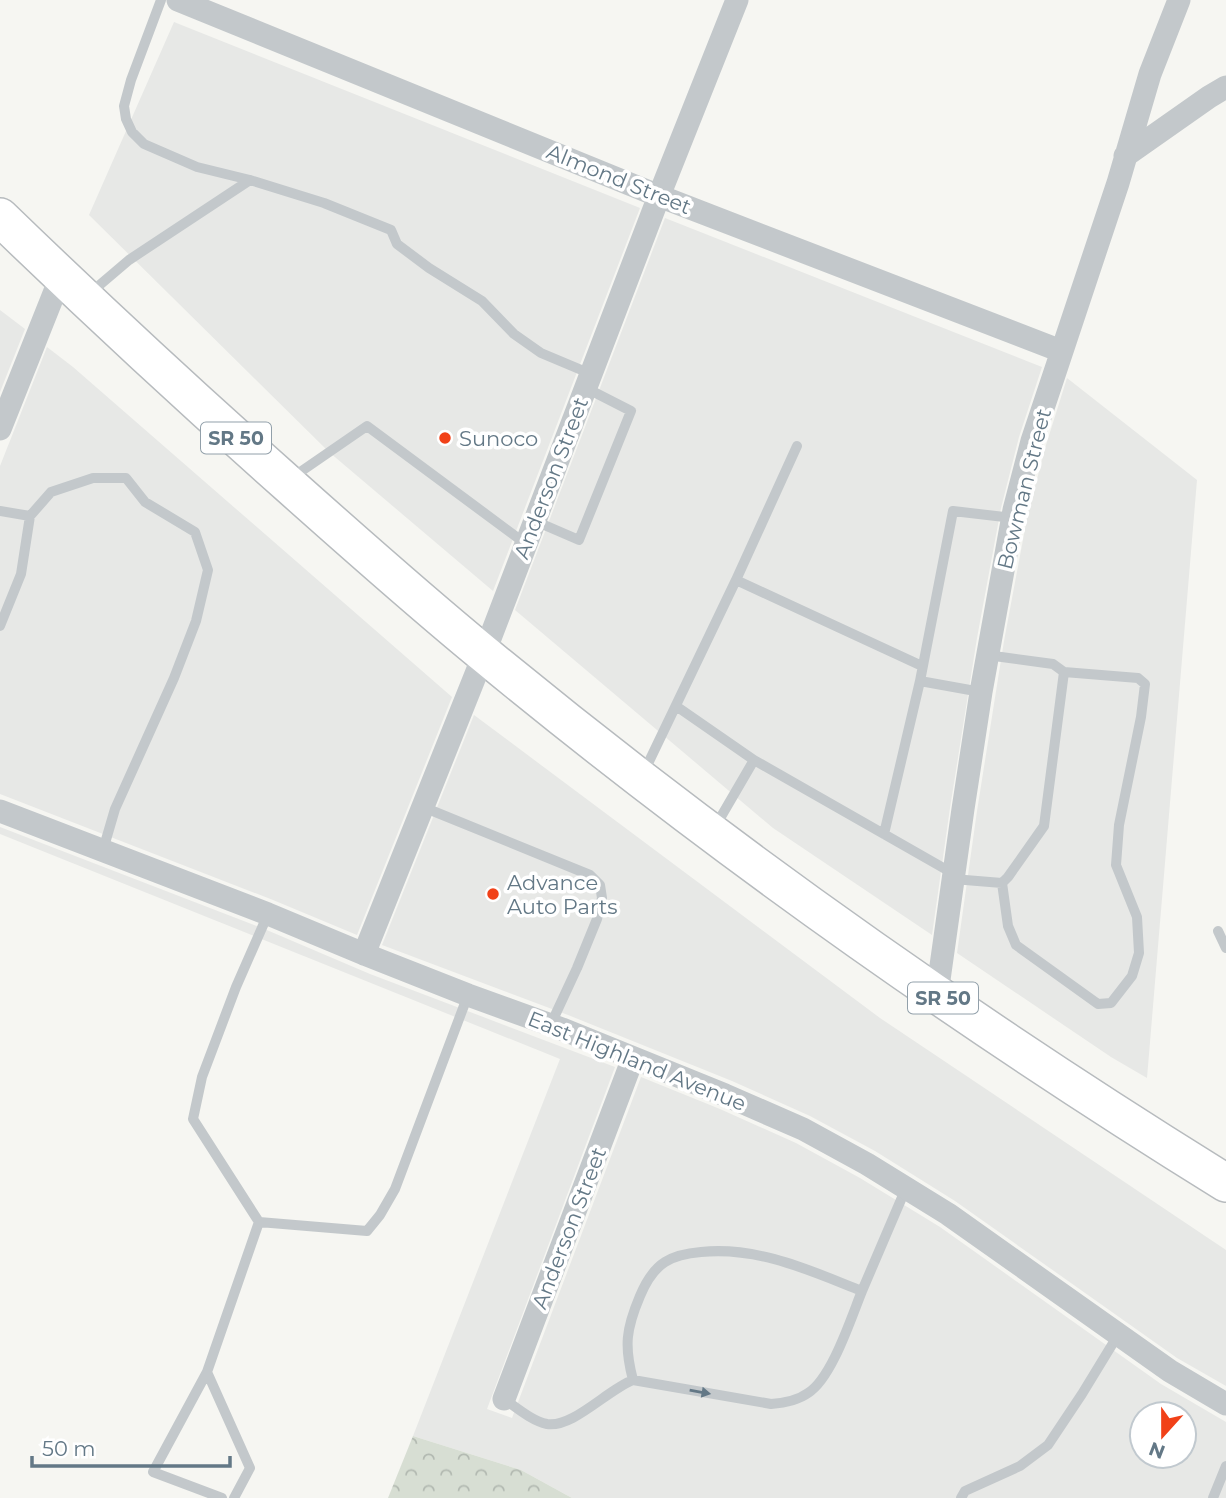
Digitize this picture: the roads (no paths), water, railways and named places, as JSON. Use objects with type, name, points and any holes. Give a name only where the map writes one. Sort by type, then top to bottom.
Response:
[{"type":"highway","name":"SR 50","points":[[0,216],[166,374],[373,560],[484,654],[641,778],[819,911],[937,994],[1056,1075],[1226,1183]]},
{"type":"street","name":"Almond Street","points":[[178,0],[659,195],[1061,351]]},
{"type":"street","name":"Anderson Street","points":[[363,954],[484,654],[659,195],[737,0]]},
{"type":"street","name":"Bowman Street","points":[[937,994],[982,692],[1013,518],[1032,441],[1118,183],[1150,74],[1179,0]]},
{"type":"street","points":[[1125,156],[1226,87]]},
{"type":"street","points":[[0,429],[73,287]]},
{"type":"street","name":"East Highland Avenue","points":[[0,811],[268,914],[468,995],[551,1024],[803,1129],[867,1164],[948,1214],[1170,1371],[1226,1404]]},
{"type":"street","name":"Anderson Street","points":[[505,1399],[633,1058]]},
{"type":"lane","points":[[160,0],[124,106],[132,132],[144,144],[197,167],[324,203],[391,230],[397,244],[429,268],[482,301],[514,334],[631,411],[579,540],[535,521]]},
{"type":"lane","points":[[73,287],[130,260],[250,180]]},
{"type":"lane","points":[[285,482],[367,426],[526,544]]},
{"type":"lane","points":[[641,778],[797,446]]},
{"type":"lane","points":[[0,626],[21,574],[30,516],[51,492],[93,478],[126,478],[145,502],[195,532],[208,570],[195,621],[174,678],[115,809],[103,850]]},
{"type":"lane","points":[[0,511],[30,516]]},
{"type":"lane","points":[[884,834],[919,681],[953,511],[1013,518]]},
{"type":"lane","points":[[736,580],[922,666]]},
{"type":"lane","points":[[988,655],[1053,664],[1064,672],[1138,678],[1145,684],[1119,825],[1116,857],[1116,865],[1136,917],[1139,954],[1132,976],[1111,1003],[1098,1004],[1016,945],[1008,926],[1002,883]]},
{"type":"lane","points":[[1002,883],[1044,826],[1064,672]]},
{"type":"lane","points":[[919,681],[982,692]]},
{"type":"lane","points":[[676,706],[754,760],[954,877],[1002,883]]},
{"type":"lane","points":[[712,832],[754,760]]},
{"type":"lane","points":[[422,807],[590,874],[600,885],[602,898],[597,919],[551,1024]]},
{"type":"lane","points":[[260,1222],[192,1119],[201,1077],[268,914]]},
{"type":"lane","points":[[1218,931],[1226,948]]},
{"type":"lane","points":[[260,1222],[367,1231],[395,1189],[468,995]]},
{"type":"lane","points":[[505,1399],[527,1415],[545,1423],[559,1424],[573,1419],[615,1389],[633,1380],[771,1404],[782,1404],[810,1393],[828,1371],[906,1188]]},
{"type":"lane","points":[[222,1498],[153,1472],[207,1372],[260,1222]]},
{"type":"lane","points":[[633,1380],[626,1342],[636,1306],[642,1290],[653,1274],[663,1263],[677,1256],[720,1250],[757,1255],[789,1263],[862,1291]]},
{"type":"lane","points":[[961,1498],[965,1491],[1020,1466],[1048,1445],[1118,1335]]},
{"type":"lane","points":[[207,1372],[250,1468],[234,1498]]},
{"type":"lane","points":[[1213,1498],[1226,1466]]},
{"type":"place","name":"Sunoco","points":[[445,438]]},
{"type":"place","name":"Advance Auto Parts","points":[[493,894]]}]
